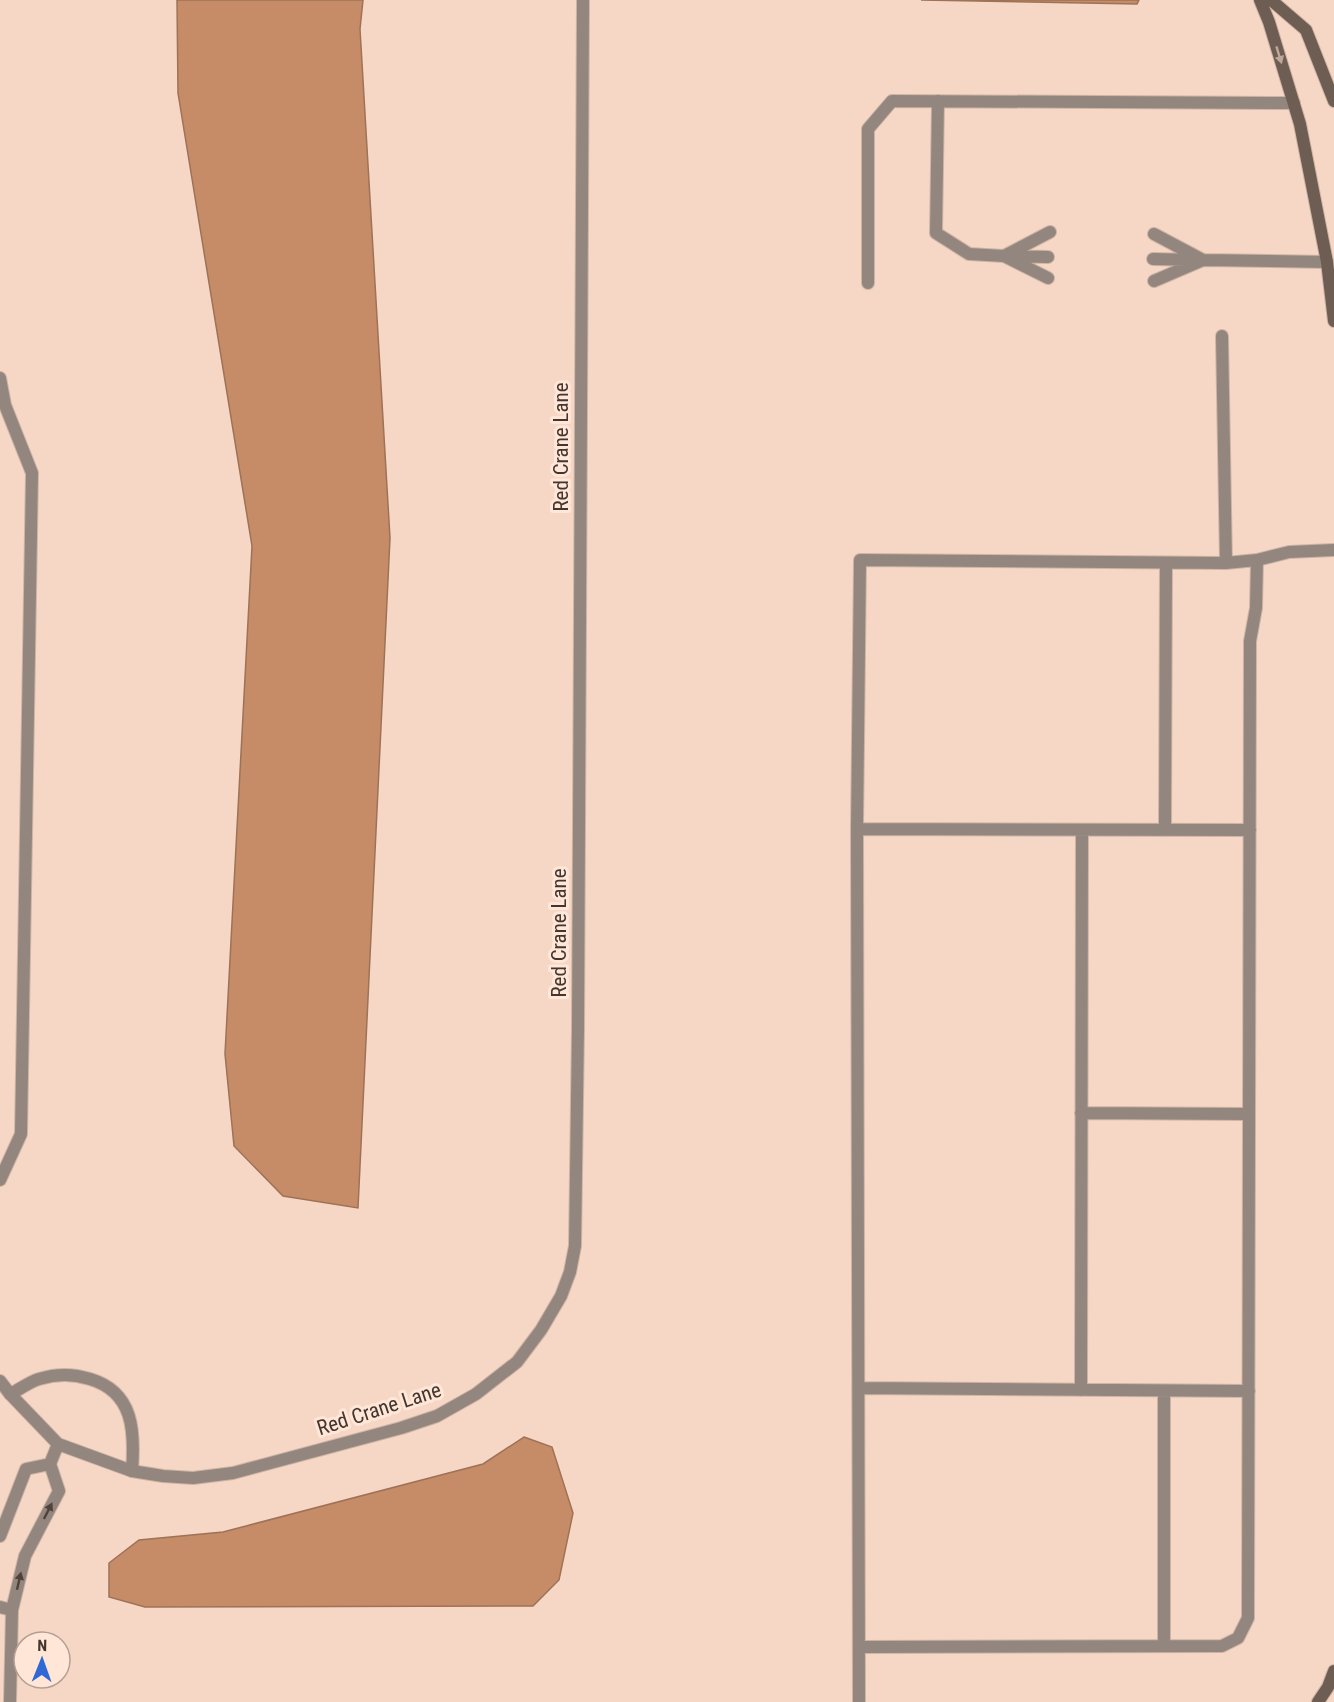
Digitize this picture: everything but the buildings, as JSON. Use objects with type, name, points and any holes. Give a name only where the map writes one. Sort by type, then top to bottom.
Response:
[{"type":"main road","points":[[1260,0],[1269,22],[1300,124],[1327,262],[1334,321]]},
{"type":"main road","points":[[1271,0],[1306,30],[1334,101]]},
{"type":"main road","points":[[1318,1702],[1328,1687],[1334,1671]]},
{"type":"street","name":"Red Crane Lane","points":[[58,1444],[132,1471],[193,1478],[233,1473],[401,1428],[437,1416],[476,1394],[517,1362],[541,1330],[561,1296],[570,1272],[575,1246],[579,1017],[583,0]]},
{"type":"street","points":[[868,283],[867,129],[892,101],[1294,103]]},
{"type":"street","points":[[938,101],[936,233],[969,254],[1048,256]]},
{"type":"street","points":[[1004,256],[1050,232]]},
{"type":"street","points":[[1154,234],[1203,260]]},
{"type":"street","points":[[1004,256],[1048,278]]},
{"type":"street","points":[[1153,259],[1327,262]]},
{"type":"street","points":[[1154,281],[1203,260]]},
{"type":"street","points":[[1222,336],[1226,563]]},
{"type":"street","points":[[0,378],[5,405],[32,473],[21,1134],[0,1180]]},
{"type":"street","points":[[859,1702],[860,560],[1226,563],[1257,560],[1290,552],[1334,550]]},
{"type":"street","points":[[860,1647],[1222,1646],[1238,1638],[1248,1618],[1250,640],[1256,608],[1257,560]]},
{"type":"street","points":[[1165,830],[1166,563]]},
{"type":"street","points":[[858,829],[1250,830]]},
{"type":"street","points":[[1081,1390],[1082,830]]},
{"type":"street","points":[[1081,1113],[1249,1114]]},
{"type":"street","points":[[10,1394],[39,1379],[81,1376],[101,1382],[114,1391],[125,1404],[131,1422],[134,1446],[132,1471]]},
{"type":"street","points":[[0,1381],[58,1444],[50,1464],[59,1491],[25,1556],[6,1608],[10,1702]]},
{"type":"street","points":[[859,1388],[1249,1391]]},
{"type":"street","points":[[1164,1391],[1164,1646]]},
{"type":"street","points":[[0,1536],[26,1469],[50,1464]]},
{"type":"shaded area","points":[[177,0],[363,0],[360,29],[390,538],[358,1208],[283,1196],[234,1146],[225,1054],[252,546],[178,93]]},
{"type":"shaded area","points":[[921,0],[1139,0],[1137,4]]},
{"type":"shaded area","points":[[524,1437],[552,1447],[573,1513],[559,1580],[533,1606],[145,1607],[109,1597],[109,1563],[139,1540],[223,1532],[483,1464]]}]
